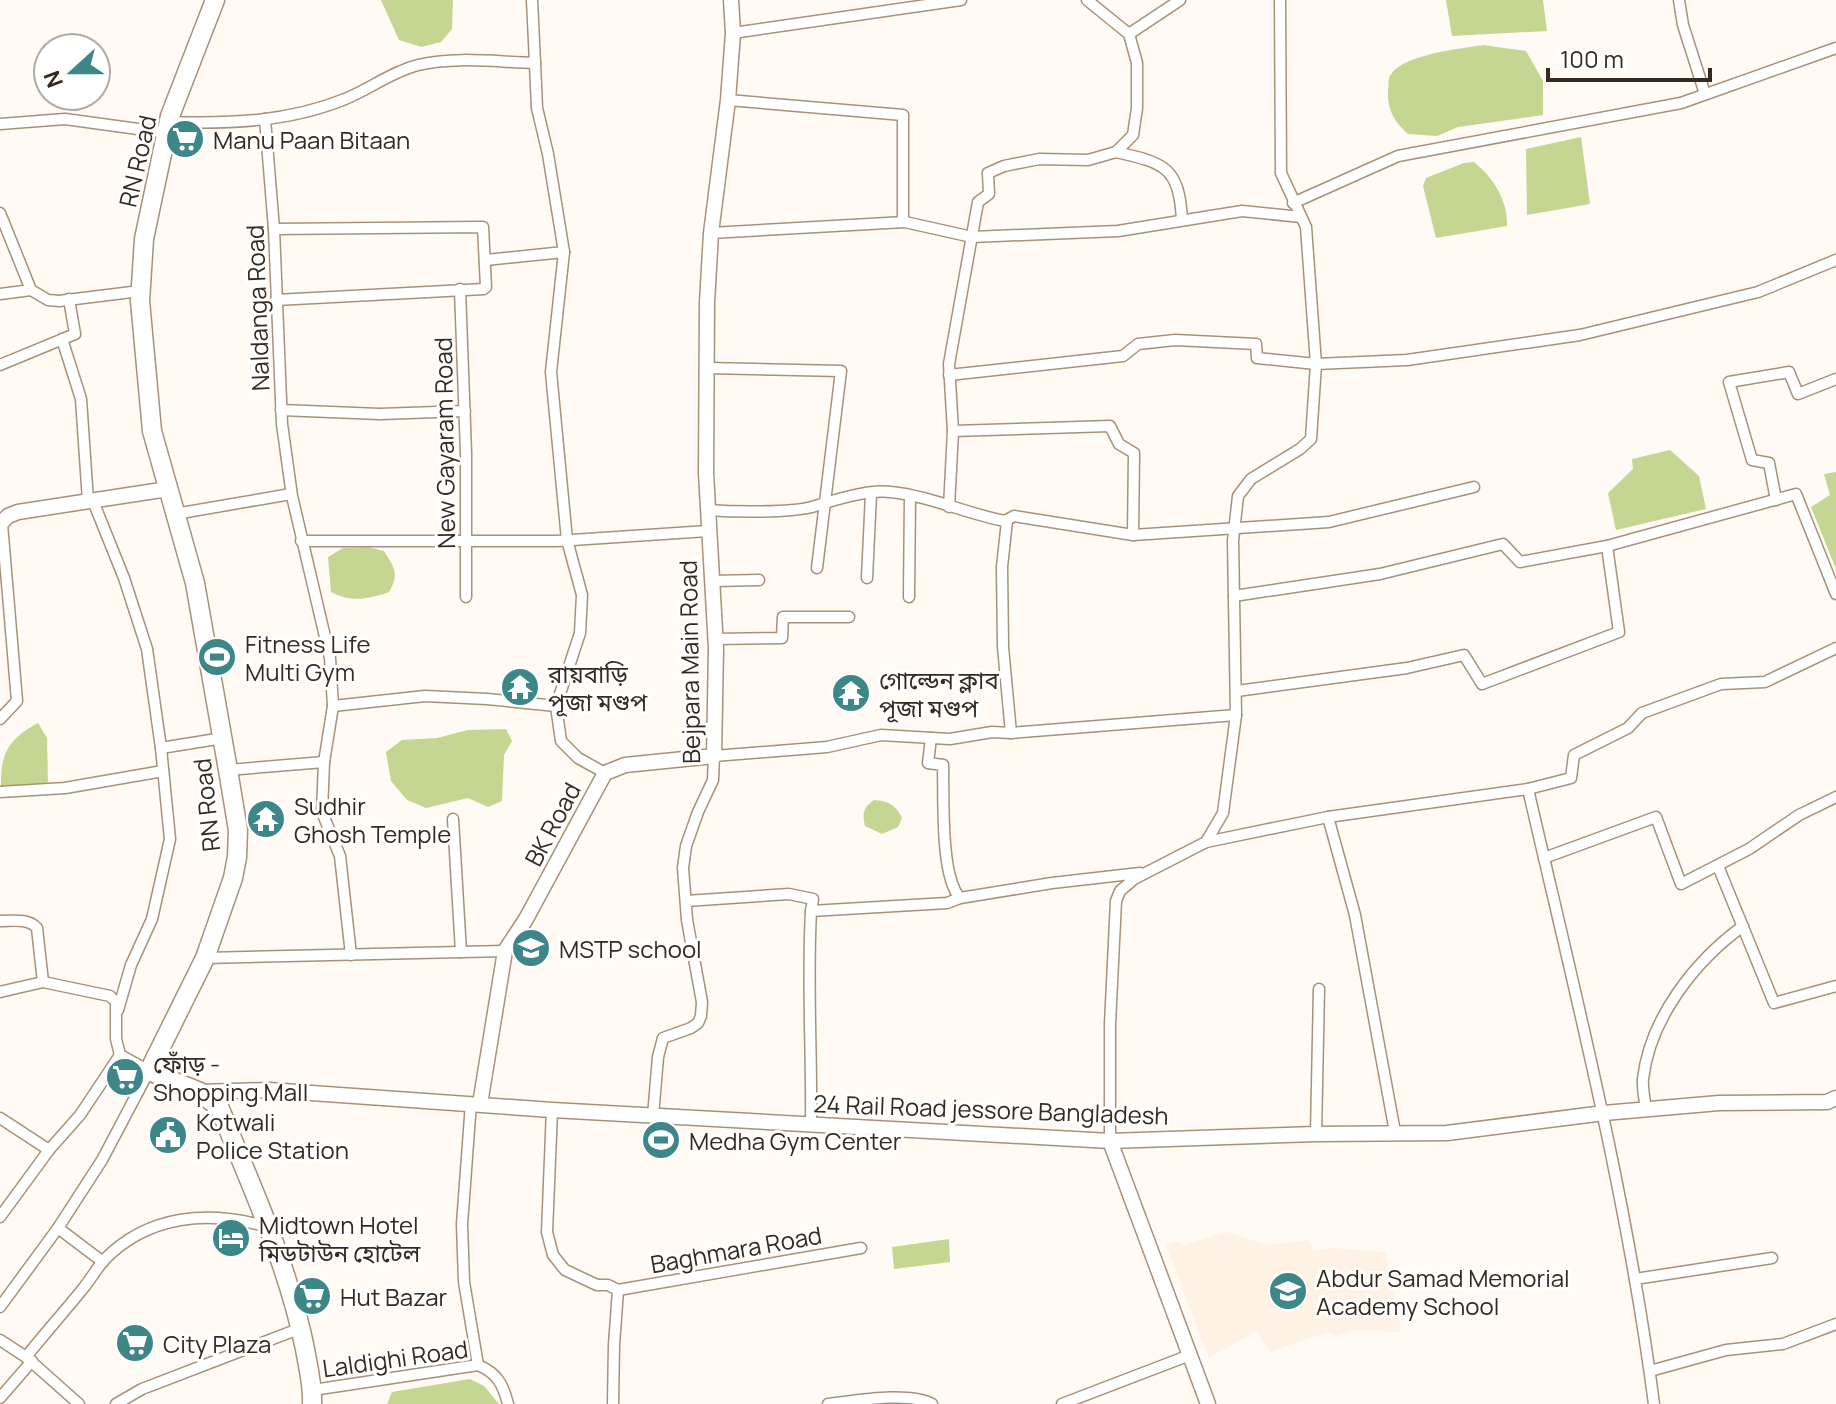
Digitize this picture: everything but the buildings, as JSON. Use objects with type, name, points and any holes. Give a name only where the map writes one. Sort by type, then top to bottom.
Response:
[{"type":"highway","name":"RN Road","points":[[149,1071],[205,958],[233,878],[237,857],[238,830],[195,583],[152,431],[140,291],[144,239],[168,128],[215,0]]},
{"type":"highway","points":[[149,1071],[200,1092],[220,1109],[287,1277],[301,1328],[312,1397]]},
{"type":"street","points":[[532,0],[537,108],[564,252],[551,372],[567,540],[582,595],[580,633],[556,706],[561,741],[578,758],[605,773]]},
{"type":"street","name":"Bejpara Main Road","points":[[653,1116],[658,1057],[663,1038],[691,1028],[701,1016],[699,978],[687,920],[683,868],[686,846],[713,780],[715,639],[707,510],[707,303],[711,233],[728,100],[733,33],[731,0]]},
{"type":"street","points":[[733,33],[901,4],[961,0]]},
{"type":"street","points":[[1087,0],[1129,34],[1137,63],[1137,108],[1133,135],[1116,152]]},
{"type":"street","points":[[1129,34],[1180,0]]},
{"type":"street","points":[[1206,842],[1223,813],[1236,715],[1234,528],[1238,496],[1244,485],[1311,439],[1316,364],[1306,227],[1281,173],[1280,0]]},
{"type":"street","points":[[1679,0],[1683,25],[1705,94]]},
{"type":"street","points":[[1293,203],[1398,156],[1681,103],[1836,48]]},
{"type":"street","points":[[0,124],[65,119],[168,128],[265,119],[311,110],[344,99],[419,65],[443,61],[535,63]]},
{"type":"street","points":[[728,100],[903,115],[903,222]]},
{"type":"street","name":"Naldanga Road","points":[[265,119],[274,229],[281,410],[291,494],[330,658],[333,706],[324,762],[322,812],[340,856],[351,955]]},
{"type":"street","points":[[949,507],[953,431],[949,364],[978,202],[989,194],[988,173],[1004,166],[1039,159],[1088,160],[1116,152],[1155,161],[1167,171],[1180,190],[1182,220]]},
{"type":"street","points":[[711,233],[903,222],[972,237],[1118,231],[1242,211],[1301,217]]},
{"type":"street","points":[[0,213],[31,290],[48,300],[140,291]]},
{"type":"street","points":[[274,229],[483,227],[486,260],[485,288],[276,300]]},
{"type":"street","points":[[486,260],[564,252]]},
{"type":"street","points":[[949,375],[1123,356],[1138,344],[1175,340],[1256,344],[1257,358],[1316,364],[1407,360],[1580,335],[1758,292],[1836,260]]},
{"type":"street","name":"New Gayaram Road","points":[[460,289],[467,497],[464,539],[466,597]]},
{"type":"street","points":[[0,294],[31,290]]},
{"type":"street","points":[[0,365],[75,334],[69,299]]},
{"type":"street","points":[[0,1307],[58,1228],[102,1160],[149,1071],[120,1055],[116,1039],[118,1010],[131,965],[152,919],[170,839],[147,649],[124,578],[91,501],[81,399],[62,339]]},
{"type":"street","points":[[707,368],[841,371],[817,568]]},
{"type":"street","points":[[1776,500],[1769,463],[1752,460],[1729,382],[1789,372],[1798,394],[1836,379]]},
{"type":"street","points":[[281,410],[380,414],[465,411]]},
{"type":"street","points":[[953,431],[1110,426],[1119,444],[1134,453],[1133,535]]},
{"type":"street","points":[[707,510],[733,512],[811,507],[826,501],[889,491],[976,516],[1005,521],[1014,516],[1133,535],[1329,522],[1474,487]]},
{"type":"street","points":[[0,719],[17,701],[1,524],[8,516],[18,512],[168,489]]},
{"type":"street","points":[[175,514],[291,494]]},
{"type":"street","points":[[867,578],[871,494]]},
{"type":"street","points":[[1234,596],[1380,574],[1503,544],[1520,562],[1607,546],[1796,494],[1836,594]]},
{"type":"street","points":[[909,597],[910,496]]},
{"type":"street","points":[[1005,521],[1003,647],[1011,733]]},
{"type":"street","points":[[301,541],[567,540],[708,531]]},
{"type":"street","points":[[1237,691],[1407,668],[1464,655],[1482,684],[1619,632],[1607,546]]},
{"type":"street","points":[[712,581],[759,580]]},
{"type":"street","points":[[715,639],[782,638],[783,617],[849,617]]},
{"type":"street","points":[[1208,1404],[1110,1141],[1110,1024],[1115,910],[1120,891],[1134,879],[1206,842],[1328,817],[1528,789],[1571,778],[1574,755],[1628,728],[1642,713],[1721,684],[1765,682],[1836,648]]},
{"type":"street","points":[[333,706],[425,696],[556,706]]},
{"type":"street","points":[[714,756],[827,747],[881,735],[950,739],[992,732],[1236,715]]},
{"type":"street","points":[[161,748],[223,738]]},
{"type":"street","points":[[931,738],[928,763],[943,765],[948,872],[953,890],[960,898]]},
{"type":"street","name":"BK Road","points":[[475,1104],[505,951],[526,919],[605,773],[625,765],[714,756]]},
{"type":"street","points":[[228,770],[324,762]]},
{"type":"street","points":[[0,792],[65,788],[163,771]]},
{"type":"street","points":[[1528,789],[1604,1113],[1635,1279],[1654,1404]]},
{"type":"street","points":[[1544,858],[1656,817],[1681,884],[1749,849],[1799,815],[1836,797]]},
{"type":"street","points":[[1328,817],[1355,915],[1395,1132]]},
{"type":"street","points":[[453,819],[461,952]]},
{"type":"street","points":[[1718,866],[1774,1003],[1836,986]]},
{"type":"street","points":[[811,911],[947,903],[960,898],[1052,883],[1148,872]]},
{"type":"street","points":[[686,901],[789,894],[813,899],[807,972],[811,1125]]},
{"type":"street","points":[[0,921],[24,921],[37,928],[43,982]]},
{"type":"street","points":[[1646,1110],[1643,1081],[1651,1041],[1698,967],[1720,942],[1743,926]]},
{"type":"street","points":[[205,958],[505,951]]},
{"type":"street","points":[[0,992],[43,982],[110,996],[118,1010]]},
{"type":"street","points":[[1316,1134],[1319,989]]},
{"type":"street","points":[[0,1217],[49,1150],[80,1115],[120,1055]]},
{"type":"street","name":"24 Rail Road jessore Bangladesh","points":[[200,1092],[269,1090],[552,1110],[1110,1141],[1447,1133],[1604,1113],[1719,1103],[1833,1101]]},
{"type":"street","points":[[475,1104],[462,1239],[464,1282],[478,1365]]},
{"type":"street","points":[[552,1110],[547,1232],[553,1255],[565,1270],[597,1285],[608,1285],[618,1290],[613,1404]]},
{"type":"street","points":[[0,1118],[49,1150]]},
{"type":"street","points":[[0,1398],[103,1262],[139,1233],[169,1222],[235,1217],[268,1227]]},
{"type":"street","points":[[58,1228],[103,1262]]},
{"type":"street","name":"Baghmara Road","points":[[618,1290],[861,1248]]},
{"type":"street","points":[[1635,1279],[1772,1258]]},
{"type":"street","points":[[1650,1371],[1726,1350],[1783,1344],[1836,1324]]},
{"type":"street","points":[[116,1404],[142,1389],[301,1328]]},
{"type":"street","points":[[0,1340],[29,1359],[79,1404]]},
{"type":"street","points":[[1062,1404],[1190,1355]]},
{"type":"street","name":"Laldighi Road","points":[[312,1397],[478,1365],[499,1377],[508,1404]]},
{"type":"street","points":[[828,1404],[923,1399],[932,1404]]},
{"type":"shaded area","points":[[381,0],[453,0],[452,29],[441,42],[421,47],[399,40]]},
{"type":"shaded area","points":[[1446,0],[1543,0],[1547,31],[1452,36]]},
{"type":"shaded area","points":[[1483,45],[1526,51],[1543,81],[1543,115],[1458,127],[1437,136],[1408,134],[1390,109],[1389,80],[1395,70],[1417,58]]},
{"type":"shaded area","points":[[1581,137],[1590,204],[1527,215],[1526,149]]},
{"type":"shaded area","points":[[1474,162],[1498,190],[1505,208],[1507,226],[1436,238],[1423,186],[1426,178]]},
{"type":"shaded area","points":[[1670,450],[1699,476],[1706,509],[1616,530],[1608,493],[1633,469],[1632,459]]},
{"type":"shaded area","points":[[1836,472],[1836,569],[1811,507],[1830,495],[1824,474]]},
{"type":"shaded area","points":[[368,547],[384,551],[393,566],[395,575],[389,592],[360,599],[331,592],[328,557],[343,548]]},
{"type":"shaded area","points":[[38,723],[47,738],[48,782],[33,788],[1,790],[2,767],[8,749],[12,742]]},
{"type":"shaded area","points":[[506,729],[512,741],[504,755],[502,801],[488,807],[468,798],[426,808],[407,800],[391,781],[386,752],[402,740],[437,738],[468,730]]},
{"type":"shaded area","points":[[874,800],[887,802],[897,809],[902,818],[898,827],[882,834],[865,826],[864,811]]},
{"type":"shaded area","name":"Abdur Samad Memorial Academy School","points":[[1227,1232],[1268,1245],[1309,1240],[1313,1251],[1331,1248],[1385,1252],[1400,1323],[1399,1332],[1357,1330],[1337,1336],[1327,1332],[1270,1352],[1256,1331],[1209,1358],[1166,1245],[1179,1241],[1183,1245]]},
{"type":"shaded area","points":[[949,1239],[950,1262],[894,1269],[892,1247]]},
{"type":"shaded area","points":[[470,1379],[484,1386],[499,1404],[387,1404],[392,1392]]},
{"type":"place","name":"Manu Paan Bitaan","points":[[185,139]]},
{"type":"place","name":"Fitness Life Multi Gym","points":[[217,657]]},
{"type":"place","name":"রায়বাড়ি পূজা মণ্ডপ","points":[[520,687]]},
{"type":"place","name":"গোল্ডেন ক্লাব পূজা মণ্ডপ","points":[[851,693]]},
{"type":"place","name":"Sudhir Ghosh Temple","points":[[266,819]]},
{"type":"place","name":"MSTP school","points":[[531,948]]},
{"type":"place","name":"ফোঁড় - Shopping Mall","points":[[125,1077]]},
{"type":"place","name":"Kotwali Police Station","points":[[168,1135]]},
{"type":"place","name":"Medha Gym Center","points":[[661,1140]]},
{"type":"place","name":"Midtown Hotel মিডটাউন হোটেল","points":[[231,1238]]},
{"type":"place","name":"Abdur Samad Memorial Academy School","points":[[1288,1291]]},
{"type":"place","name":"Hut Bazar","points":[[312,1296]]},
{"type":"place","name":"City Plaza","points":[[135,1343]]}]
